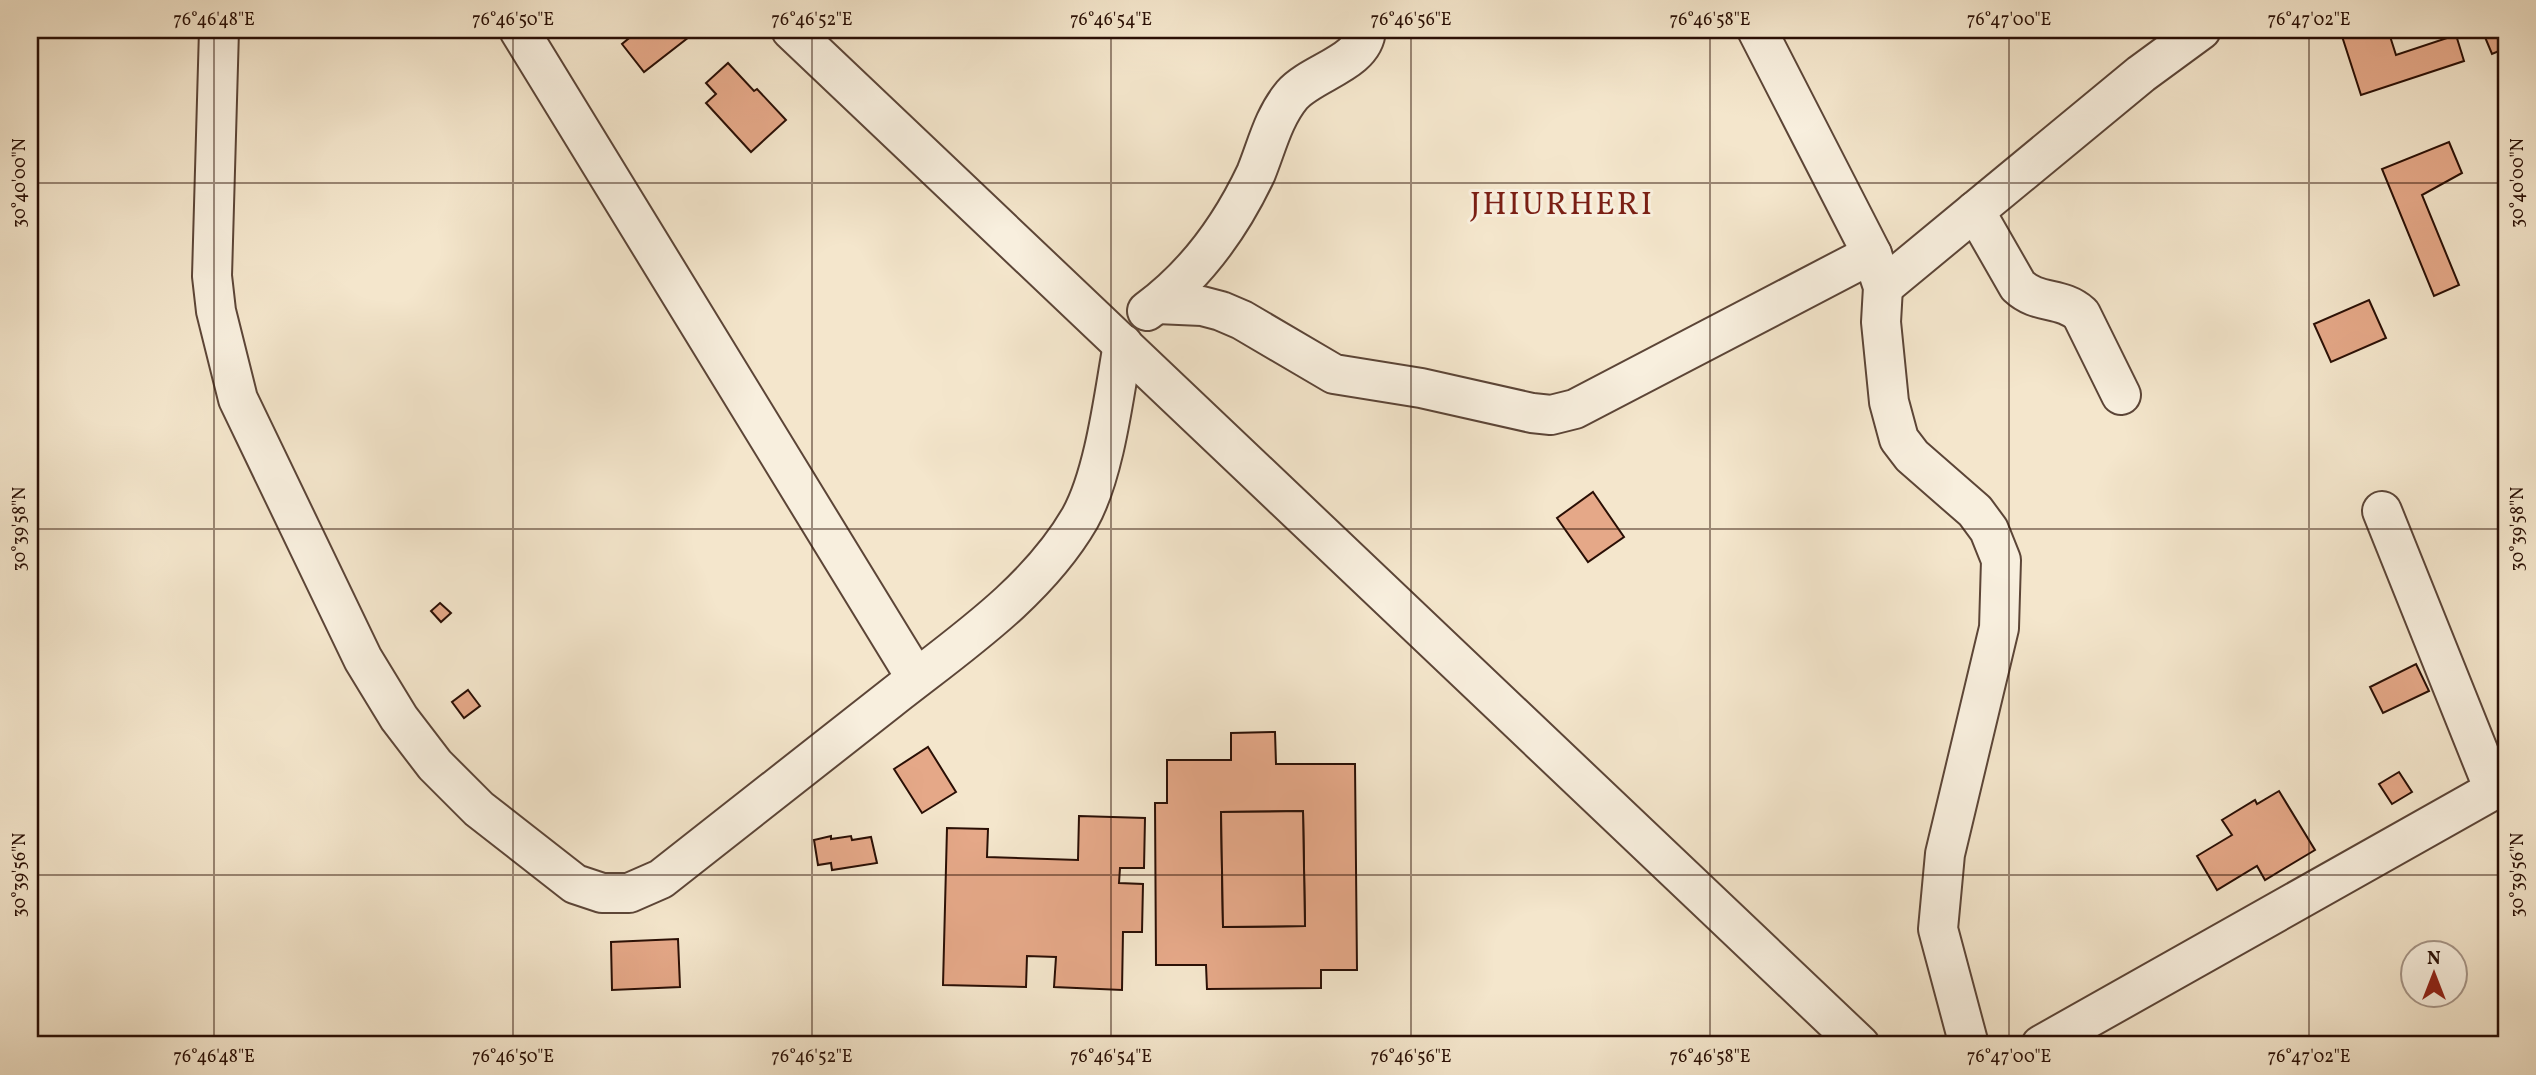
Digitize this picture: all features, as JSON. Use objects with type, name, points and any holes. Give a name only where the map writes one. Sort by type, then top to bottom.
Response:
[{"type":"street","points":[[219,30],[212,276],[216,311],[238,399],[363,659],[399,718],[435,765],[479,809],[575,884],[603,892],[629,892],[661,879],[966,639],[1026,586],[1056,554],[1081,516],[1096,478],[1112,411],[1119,340],[1182,284],[1220,237],[1247,192],[1264,155],[1272,129],[1293,94],[1310,79],[1358,51],[1366,30]]},
{"type":"street","points":[[519,30],[916,678]]},
{"type":"street","points":[[791,30],[1860,1045]]},
{"type":"street","points":[[1757,30],[1877,271],[1889,402],[1899,439],[1912,456],[1975,511],[1989,530],[2001,560],[1999,628],[1945,854],[1938,929],[1969,1045]]},
{"type":"street","points":[[1157,304],[1202,306],[1221,311],[1242,320],[1334,374],[1421,388],[1551,415],[1575,409],[1877,271],[1975,211],[2187,34]]},
{"type":"street","points":[[1975,211],[2018,286],[2028,295],[2071,305],[2081,314],[2121,395]]},
{"type":"street","points":[[2041,1045],[2500,787],[2382,510]]},
{"type":"building","points":[[639,30],[698,30],[644,72],[622,44]]},
{"type":"building","points":[[2340,30],[2388,30],[2396,55],[2456,35],[2464,61],[2361,95]]},
{"type":"building","points":[[2482,30],[2506,30],[2506,48],[2492,54]]},
{"type":"building","points":[[728,63],[786,120],[751,152],[706,103],[716,94],[706,83]]},
{"type":"building","points":[[2449,142],[2462,173],[2422,195],[2459,285],[2434,296],[2382,169]]},
{"type":"building","points":[[2369,300],[2386,338],[2331,362],[2314,324]]},
{"type":"building","points":[[1593,492],[1624,537],[1588,562],[1557,518]]},
{"type":"building","points":[[440,603],[451,613],[441,622],[431,611]]},
{"type":"building","points":[[2416,664],[2429,691],[2383,713],[2370,687]]},
{"type":"building","points":[[468,690],[480,706],[464,718],[452,702]]},
{"type":"building","points":[[1275,732],[1276,764],[1355,764],[1357,970],[1321,970],[1321,988],[1207,989],[1206,965],[1156,965],[1155,803],[1167,803],[1167,760],[1231,760],[1231,733]],"holes":[[[1303,811],[1305,926],[1223,927],[1221,812]]]},
{"type":"building","points":[[928,747],[956,792],[922,813],[894,769]]},
{"type":"building","points":[[2399,772],[2412,792],[2392,804],[2379,784]]},
{"type":"building","points":[[2279,791],[2315,850],[2265,880],[2257,866],[2217,890],[2197,856],[2232,835],[2222,820],[2255,800],[2257,804]]},
{"type":"building","points":[[1303,811],[1305,926],[1223,927],[1221,812]]},
{"type":"building","points":[[1079,816],[1145,818],[1144,868],[1120,868],[1119,883],[1143,884],[1142,932],[1123,932],[1122,990],[1054,987],[1056,957],[1027,956],[1026,987],[943,985],[947,828],[988,829],[987,857],[1078,860]]},
{"type":"building","points":[[831,836],[831,839],[851,836],[852,840],[871,837],[877,863],[832,870],[831,863],[818,865],[814,840]]},
{"type":"building","points":[[678,939],[680,987],[612,990],[611,942]]},
{"type":"district","name":"JHIURHERI","points":[[1562,203]]}]
